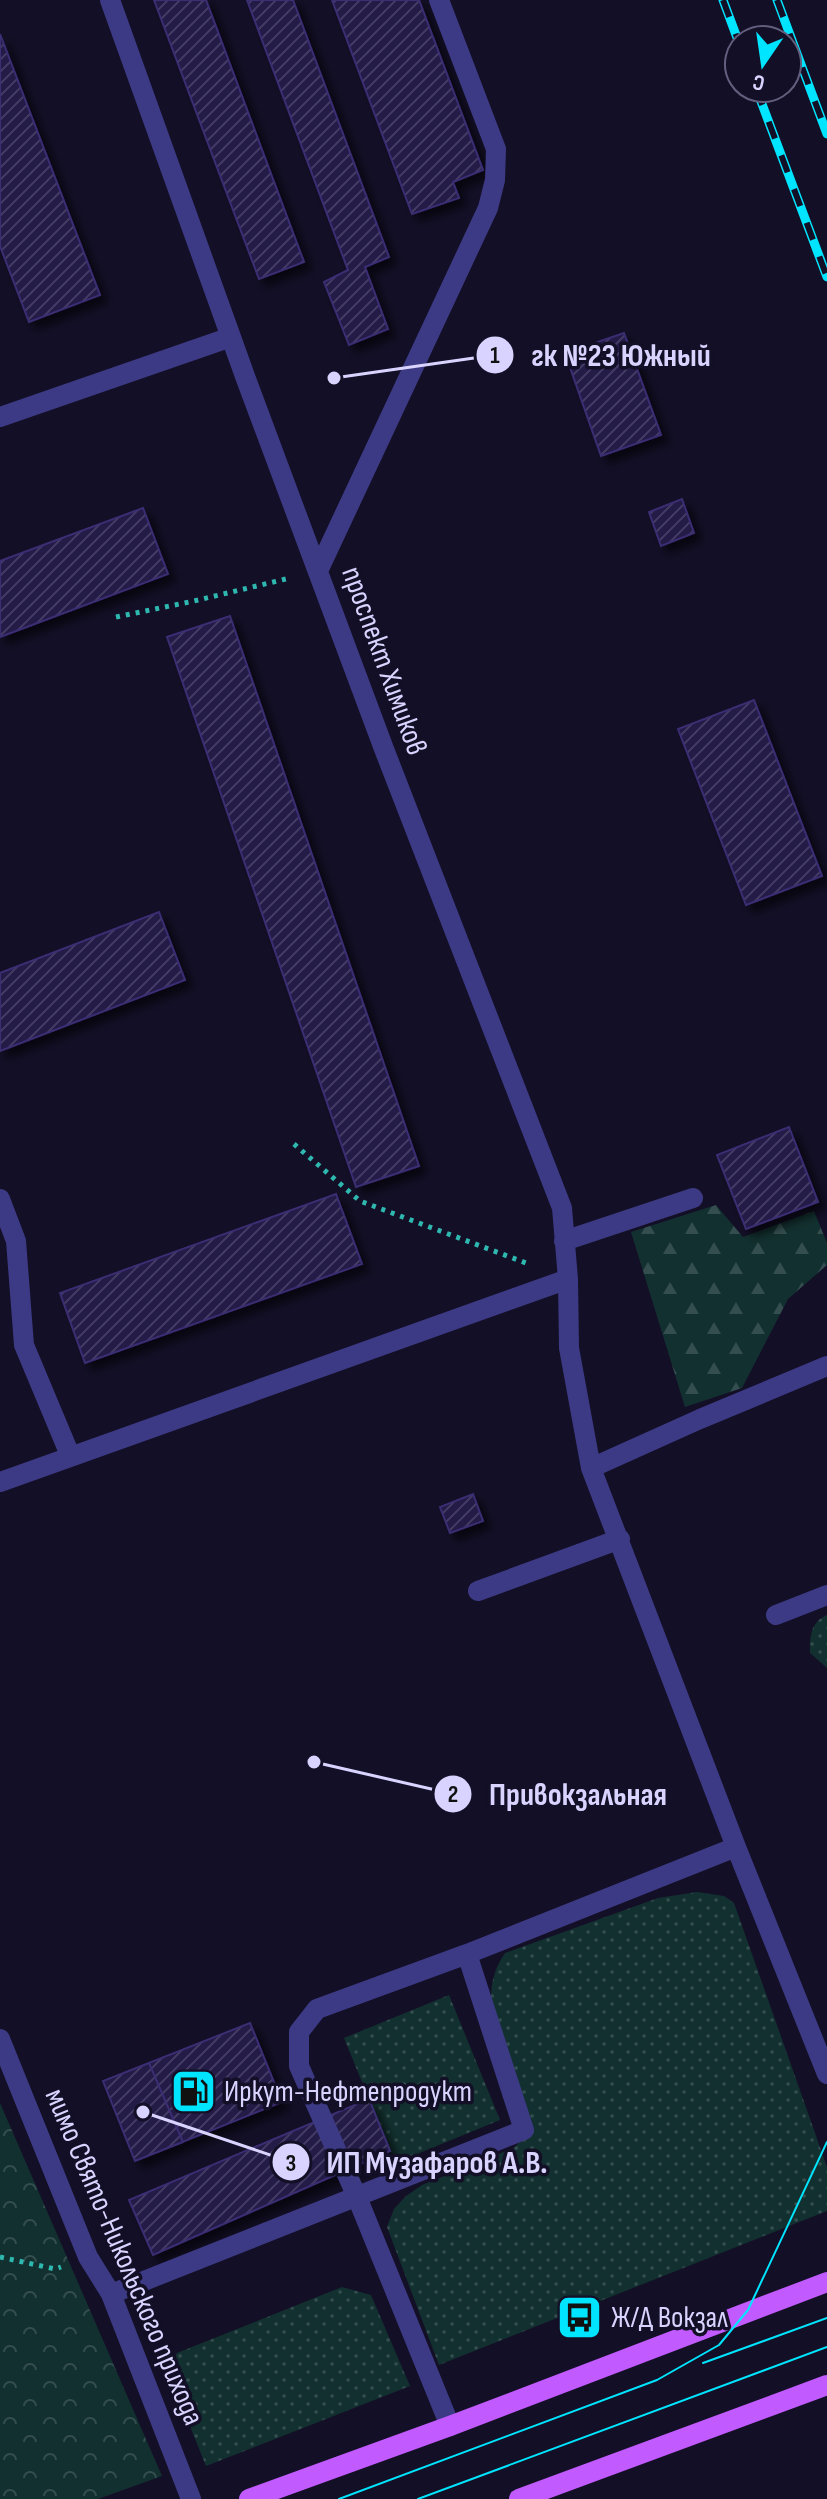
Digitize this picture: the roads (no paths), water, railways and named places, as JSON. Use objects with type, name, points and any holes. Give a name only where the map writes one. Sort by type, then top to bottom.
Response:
[{"type":"main road","points":[[249,2499],[827,2282]]},
{"type":"main road","points":[[519,2499],[827,2385]]},
{"type":"street","name":"проспект Химиков","points":[[110,0],[384,749],[562,1208],[568,1279],[569,1348],[591,1468],[736,1847],[827,2074]]},
{"type":"street","points":[[318,571],[488,208],[495,180],[496,149],[439,0]]},
{"type":"street","points":[[0,417],[231,337]]},
{"type":"street","points":[[564,1241],[693,1198]]},
{"type":"street","points":[[0,1199],[16,1241],[24,1345],[70,1455]]},
{"type":"street","points":[[0,1482],[568,1279]]},
{"type":"street","points":[[591,1468],[827,1366]]},
{"type":"street","points":[[478,1591],[620,1539]]},
{"type":"street","points":[[776,1615],[827,1595]]},
{"type":"street","points":[[450,2426],[357,2197],[299,2066],[299,2032],[317,2009],[467,1954],[736,1847]]},
{"type":"street","points":[[111,2294],[524,2130],[467,1954]]},
{"type":"street","name":"мимо Свято-Никольского прихода","points":[[0,2039],[88,2257],[111,2294],[191,2499]]},
{"type":"tram line","points":[[339,2499],[657,2380],[719,2345],[748,2310],[827,2142]]},
{"type":"tram line","points":[[703,2363],[827,2318]]},
{"type":"tram line","points":[[418,2499],[827,2347]]},
{"type":"railway","points":[[723,0],[732,24]]},
{"type":"railway","points":[[777,0],[827,134]]},
{"type":"railway","points":[[762,104],[827,277]]},
{"type":"place","name":"гк №23 Южный","points":[[334,378]]},
{"type":"place","name":"Привокзальная","points":[[314,1762]]},
{"type":"place","name":"Иркут-Нефтепродукт","points":[[193,2092]]},
{"type":"place","name":"ИП Музафаров А.В.","points":[[143,2112]]},
{"type":"place","name":"Ж/Д Вокзал","points":[[580,2318]]}]
